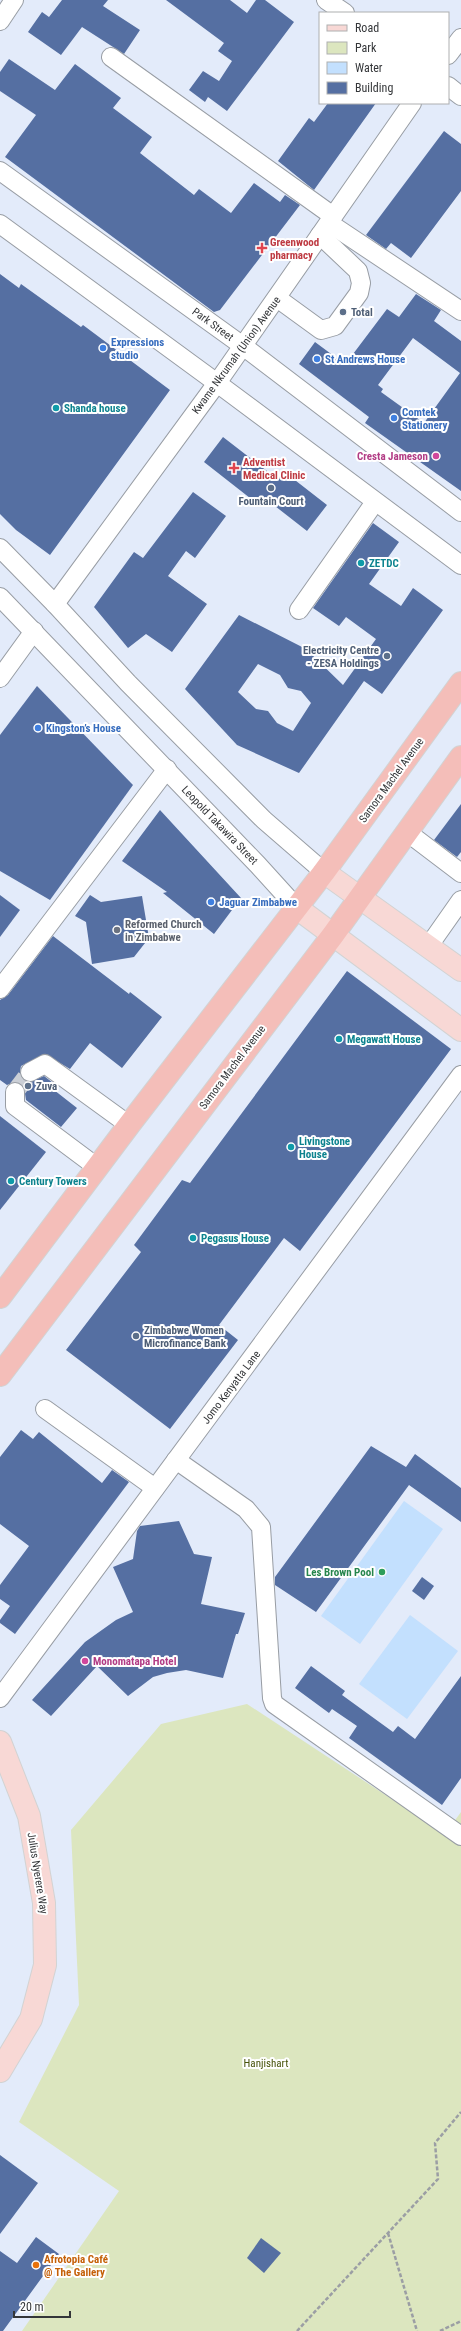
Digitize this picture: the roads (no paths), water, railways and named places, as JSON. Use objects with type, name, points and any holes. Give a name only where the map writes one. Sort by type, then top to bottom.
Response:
[{"type":"highway","name":"Samora Machel Avenue","points":[[0,1297],[129,1125],[297,908],[461,683]]},
{"type":"highway","name":"Samora Machel Avenue","points":[[0,1375],[333,935],[461,756]]},
{"type":"main road","points":[[324,872],[461,970]]},
{"type":"main road","name":"Leopold Takawira Street","points":[[297,908],[461,1030]]},
{"type":"main road","name":"Julius Nyerere Way","points":[[0,1742],[29,1816],[44,1903],[45,1950],[45,1965],[31,2019],[0,2071]]},
{"type":"street","points":[[0,21],[14,0]]},
{"type":"street","points":[[326,0],[343,12]]},
{"type":"street","points":[[449,54],[461,38]]},
{"type":"street","points":[[111,57],[327,225],[461,311]]},
{"type":"street","points":[[449,87],[461,96]]},
{"type":"street","name":"Kwame Nkrumah (Union) Avenue","points":[[55,604],[217,383],[411,104]]},
{"type":"street","name":"Park Street","points":[[0,171],[243,346],[461,512]]},
{"type":"street","points":[[0,224],[217,383],[461,565]]},
{"type":"street","points":[[277,298],[321,330],[335,326],[359,293],[361,282],[358,271],[327,225]]},
{"type":"street","points":[[299,610],[375,502]]},
{"type":"street","points":[[0,548],[55,604],[128,683],[253,809],[324,872]]},
{"type":"street","name":"Leopold Takawira Street","points":[[0,597],[167,769],[297,908]]},
{"type":"street","points":[[0,678],[34,631]]},
{"type":"street","points":[[0,989],[167,769]]},
{"type":"street","points":[[407,832],[461,873]]},
{"type":"street","points":[[428,947],[461,900]]},
{"type":"street","points":[[30,1072],[45,1064],[129,1125]]},
{"type":"street","name":"Jomo Kenyatta Lane","points":[[0,1698],[461,1076]]},
{"type":"street","points":[[15,1092],[15,1106],[98,1168]]},
{"type":"street","points":[[45,1409],[155,1488]]},
{"type":"street","points":[[176,1460],[246,1510],[261,1527],[272,1698],[274,1704],[461,1836]]},
{"type":"water","name":"Les Brown Pool","points":[[404,1501],[443,1529],[360,1644],[321,1616]]},
{"type":"water","points":[[410,1615],[458,1651],[407,1719],[359,1684]]},
{"type":"tunnel","points":[[15,1092],[30,1072]]},
{"type":"place","name":"Greenwood pharmacy","points":[[262,248]]},
{"type":"place","name":"Total","points":[[343,312]]},
{"type":"place","name":"Expressions studio","points":[[103,348]]},
{"type":"place","name":"St Andrews House","points":[[317,359]]},
{"type":"place","name":"Shanda house","points":[[56,408]]},
{"type":"place","name":"Comtek Stationery","points":[[394,418]]},
{"type":"place","name":"Cresta Jameson","points":[[436,456]]},
{"type":"place","name":"Adventist Medical Clinic","points":[[234,468]]},
{"type":"place","name":"Fountain Court","points":[[271,488]]},
{"type":"place","name":"ZETDC","points":[[361,563]]},
{"type":"place","name":"Electricity Centre - ZESA Holdings","points":[[387,656]]},
{"type":"place","name":"Kingston’s House","points":[[38,728]]},
{"type":"place","name":"Jaguar Zimbabwe","points":[[211,902]]},
{"type":"place","name":"Reformed Church in Zimbabwe","points":[[117,930]]},
{"type":"place","name":"Megawatt House","points":[[339,1039]]},
{"type":"place","name":"Zuva","points":[[28,1086]]},
{"type":"place","name":"Livingstone House","points":[[291,1147]]},
{"type":"place","name":"Century Towers","points":[[11,1181]]},
{"type":"place","name":"Pegasus House","points":[[193,1238]]},
{"type":"place","name":"Zimbabwe Women Microfinance Bank","points":[[136,1336]]},
{"type":"place","name":"Les Brown Pool","points":[[382,1572]]},
{"type":"place","name":"Monomatapa Hotel","points":[[85,1661]]},
{"type":"place","name":"Afrotopia Café @ The Gallery","points":[[36,2265]]},
{"type":"park label","name":"Hanjishart","points":[[266,2063]]}]
